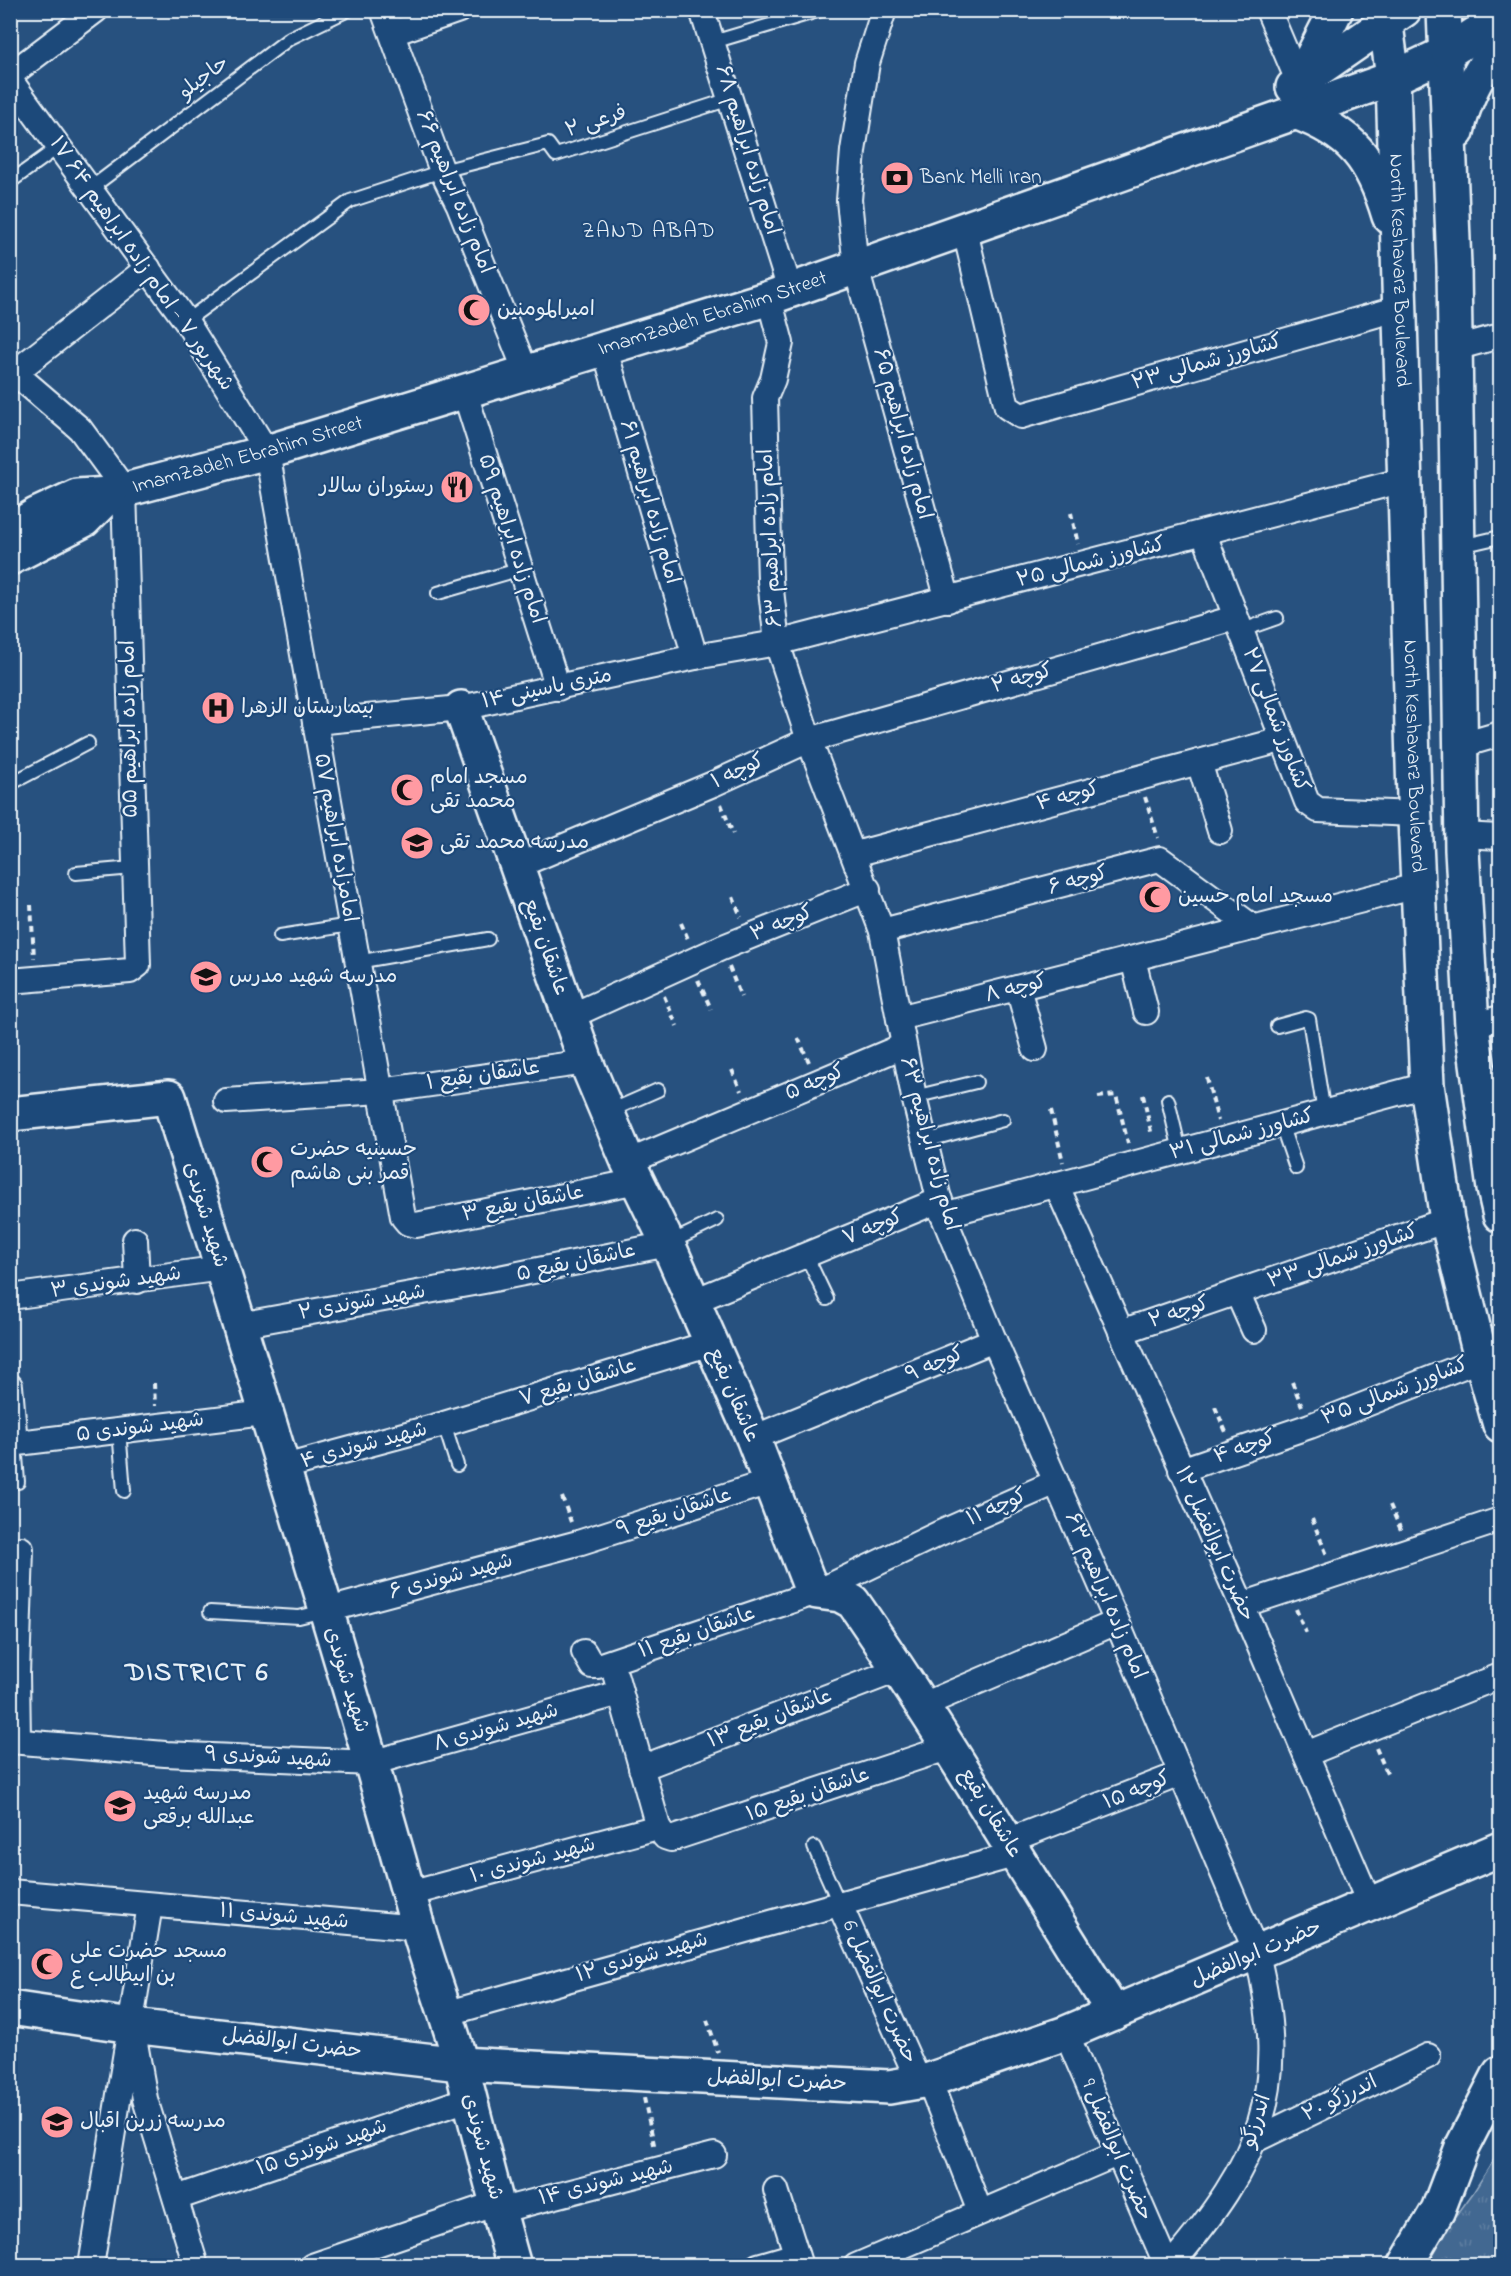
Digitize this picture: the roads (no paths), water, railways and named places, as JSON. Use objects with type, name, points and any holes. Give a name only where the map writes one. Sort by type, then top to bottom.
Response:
[{"type":"main road","points":[[1297,97],[1336,10]]},
{"type":"main road","points":[[1444,10],[1448,52],[1455,348],[1456,547],[1462,843],[1486,1022],[1498,1197]]},
{"type":"main road","name":"ImamZadeh Ebrahim Street","points":[[19,523],[77,496],[117,492],[267,452],[780,294],[965,231],[1238,132],[1297,97],[1391,14]]},
{"type":"main road","name":"North Keshavarz Boulevard","points":[[1391,14],[1400,251],[1404,480],[1417,886],[1427,1085],[1448,1220],[1481,1359],[1500,1425]]},
{"type":"main road","points":[[1297,97],[1393,78],[1448,52],[1500,18]]},
{"type":"main road","points":[[1450,163],[1461,113],[1474,85],[1500,44]]},
{"type":"main road","points":[[1297,97],[1323,122],[1348,139],[1368,162],[1380,184],[1400,251]]},
{"type":"main road","points":[[10,558],[84,520],[117,492]]},
{"type":"main road","name":"عاشقان بقیع","points":[[461,708],[586,1062],[753,1438],[808,1581],[817,1592],[840,1595],[853,1602],[924,1705],[1010,1848],[1114,2013]]},
{"type":"main road","points":[[1416,852],[1423,841],[1440,834],[1462,843]]},
{"type":"main road","name":"شهید شوندی","points":[[10,1114],[169,1097],[265,1413],[284,1467],[324,1611],[460,2064],[514,2265]]},
{"type":"main road","name":"حضرت ابوالفضل","points":[[10,2008],[132,2026],[460,2064],[889,2087],[924,2081],[1066,2033],[1257,1954],[1500,1849]]},
{"type":"main road","points":[[1406,2265],[1438,2210],[1462,2147],[1500,2073]]},
{"type":"street","points":[[10,75],[96,10]]},
{"type":"street","name":"امام زاده ابراهیم ۶۶","points":[[383,10],[442,171],[459,205],[526,372]]},
{"type":"street","points":[[393,33],[459,10]]},
{"type":"street","name":"امام زاده ابراهیم ۶۸","points":[[702,10],[730,99],[780,294]]},
{"type":"street","name":"امام زاده ابراهیم ۶۵","points":[[884,10],[867,63],[853,151],[849,200],[856,268],[948,600]]},
{"type":"street","points":[[1268,10],[1297,97]]},
{"type":"street","name":"۱۷ شهریور ۷ - امام زاده ابراهیم ۶۴","points":[[10,80],[186,321],[267,452]]},
{"type":"street","name":"کشاورز شمالی ۲۳","points":[[965,231],[1007,407],[1021,416],[1400,308]]},
{"type":"street","points":[[117,492],[80,429],[12,371],[148,268]]},
{"type":"street","name":"امام زاده ابراهیم ۶۳","points":[[780,294],[781,343],[773,379],[765,398],[770,581],[777,643],[809,740],[855,854],[882,932],[914,1097],[942,1208],[994,1340],[1117,1622],[1257,1954]]},
{"type":"street","points":[[1455,348],[1500,336]]},
{"type":"street","name":"امام زاده ابراهیم ۶۱","points":[[604,347],[695,657]]},
{"type":"street","name":"امام زاده ابراهیم ۵۹","points":[[464,390],[558,687]]},
{"type":"street","name":"امامزاده ابراهیم ۵۷","points":[[267,452],[403,1217],[408,1222]]},
{"type":"street","name":"کشاورز شمالی ۲۵","points":[[777,643],[1204,534],[1404,480]]},
{"type":"street","name":"امام زاده ابراهیم ۵۵","points":[[10,981],[136,969],[117,492]]},
{"type":"street","name":"کشاورز شمالی ۲۷","points":[[1204,534],[1281,740],[1307,802],[1312,808],[1415,814]]},
{"type":"street","name":"کوچه ۲","points":[[809,740],[1238,625]]},
{"type":"street","name":"۱۴ متری یاسینی","points":[[315,722],[461,708],[695,657],[777,643]]},
{"type":"street","points":[[1459,746],[1500,734]]},
{"type":"street","name":"کوچه ۱","points":[[517,866],[713,784],[809,740]]},
{"type":"street","name":"کوچه ۴","points":[[855,854],[1281,740]]},
{"type":"street","points":[[1199,762],[1220,831]]},
{"type":"street","points":[[1462,843],[1500,837]]},
{"type":"street","name":"کوچه ۶","points":[[882,932],[1160,860],[1254,928]]},
{"type":"street","name":"کوچه ۸","points":[[899,1018],[1417,886]]},
{"type":"street","name":"کوچه ۳","points":[[569,1017],[693,960],[868,890]]},
{"type":"street","points":[[1133,960],[1146,1012]]},
{"type":"street","points":[[1018,988],[1035,1049]]},
{"type":"street","name":"کوچه ۵","points":[[633,1172],[728,1120],[903,1046]]},
{"type":"street","name":"عاشقان بقیع ۱","points":[[226,1101],[381,1091],[586,1062]]},
{"type":"street","name":"کشاورز شمالی ۳۱","points":[[1062,1182],[1427,1085]]},
{"type":"street","name":"عاشقان بقیع ۳","points":[[408,1222],[416,1225],[633,1172]]},
{"type":"street","name":"کوچه ۷","points":[[694,1301],[806,1255],[942,1208],[1062,1182]]},
{"type":"street","name":"حضرت ابوالفضل ۱۲","points":[[1062,1182],[1121,1332],[1242,1605],[1370,1905]]},
{"type":"street","name":"کشاورز شمالی ۳۳","points":[[1238,1294],[1448,1220]]},
{"type":"street","points":[[135,1240],[137,1281]]},
{"type":"street","name":"عاشقان بقیع ۵","points":[[484,1281],[668,1244]]},
{"type":"street","name":"شهید شوندی ۳","points":[[10,1297],[222,1268]]},
{"type":"street","name":"شهید شوندی ۲","points":[[239,1325],[484,1281]]},
{"type":"street","points":[[1238,1294],[1254,1330]]},
{"type":"street","name":"کوچه ۲","points":[[1121,1332],[1238,1294]]},
{"type":"street","name":"کوچه ۹","points":[[753,1438],[876,1390],[994,1340]]},
{"type":"street","name":"عاشقان بقیع ۷","points":[[444,1424],[711,1343]]},
{"type":"street","name":"کشاورز شمالی ۳۵","points":[[1310,1426],[1481,1359]]},
{"type":"street","points":[[10,1386],[13,1444]]},
{"type":"street","name":"شهید شوندی ۵","points":[[13,1444],[265,1413]]},
{"type":"street","name":"شهید شوندی ۴","points":[[284,1467],[444,1424]]},
{"type":"street","name":"کوچه ۴","points":[[1181,1470],[1310,1426]]},
{"type":"street","name":"عاشقان بقیع ۹","points":[[578,1543],[769,1482]]},
{"type":"street","name":"کوچه ۱۱","points":[[817,1592],[938,1534],[1056,1482]]},
{"type":"street","points":[[1242,1605],[1500,1520]]},
{"type":"street","name":"شهید شوندی ۶","points":[[324,1611],[578,1543]]},
{"type":"street","points":[[14,1741],[21,1549]]},
{"type":"street","name":"عاشقان بقیع ۱۱","points":[[584,1652],[592,1666],[611,1662],[817,1592]]},
{"type":"street","points":[[924,1705],[1117,1622]]},
{"type":"street","points":[[611,1662],[661,1832]]},
{"type":"street","name":"عاشقان بقیع ۱۳","points":[[641,1768],[900,1670]]},
{"type":"street","points":[[1306,1754],[1500,1676]]},
{"type":"street","name":"شهید شوندی ۸","points":[[371,1763],[620,1693]]},
{"type":"street","name":"شهید شوندی ۹","points":[[14,1741],[165,1754],[371,1763]]},
{"type":"street","name":"عاشقان بقیع ۱۵","points":[[661,1832],[671,1839],[680,1838],[950,1747]]},
{"type":"street","name":"کوچه ۱۵","points":[[1010,1848],[1093,1809],[1180,1774]]},
{"type":"street","name":"شهید شوندی ۱۰","points":[[409,1894],[661,1832]]},
{"type":"street","name":"شهید شوندی ۱۲","points":[[445,2014],[838,1903],[1010,1848]]},
{"type":"street","name":"شهید شوندی ۱۱","points":[[10,1892],[418,1928]]},
{"type":"street","name":"حضرت ابوالفضل 6","points":[[838,1903],[924,2081],[980,2212]]},
{"type":"street","points":[[91,2265],[132,2026],[150,1905]]},
{"type":"street","name":"اندرزگو","points":[[1169,2265],[1234,2183],[1259,2127],[1270,2080],[1271,2029],[1257,1954]]},
{"type":"street","points":[[132,2026],[145,2099],[196,2265]]},
{"type":"street","name":"حضرت ابوالفضل 9","points":[[1066,2033],[1117,2154],[1169,2265]]},
{"type":"street","name":"اندرزگو ۲۰","points":[[1252,2142],[1428,2056]]},
{"type":"street","points":[[120,2095],[145,2099]]},
{"type":"street","name":"شهید شوندی ۱۵","points":[[176,2198],[468,2099]]},
{"type":"street","points":[[856,2265],[1117,2154]]},
{"type":"street","name":"شهید شوندی ۱۴","points":[[312,2265],[498,2207],[714,2155]]},
{"type":"street","points":[[758,2265],[798,2260],[776,2190]]},
{"type":"lane","name":"حاجیلو","points":[[91,188],[290,38],[348,10]]},
{"type":"lane","points":[[712,42],[821,10]]},
{"type":"lane","name":"فرعی ۲","points":[[442,171],[548,144],[556,155],[730,99]]},
{"type":"lane","points":[[10,182],[60,147]]},
{"type":"lane","points":[[186,321],[350,201],[442,171]]},
{"type":"lane","points":[[1456,547],[1500,537]]},
{"type":"lane","points":[[438,593],[521,569]]},
{"type":"lane","points":[[1238,625],[1277,618]]},
{"type":"lane","points":[[10,784],[88,743]]},
{"type":"lane","points":[[76,873],[133,868]]},
{"type":"lane","points":[[280,936],[350,925]]},
{"type":"lane","points":[[357,962],[488,939]]},
{"type":"lane","points":[[1277,1026],[1309,1019],[1324,1113]]},
{"type":"lane","points":[[914,1097],[976,1082]]},
{"type":"lane","points":[[607,1113],[658,1090]]},
{"type":"lane","points":[[1168,1100],[1180,1151]]},
{"type":"lane","points":[[925,1141],[1003,1120]]},
{"type":"lane","points":[[1281,1124],[1296,1168]]},
{"type":"lane","points":[[668,1244],[717,1220]]},
{"type":"lane","points":[[806,1255],[827,1299]]},
{"type":"lane","points":[[444,1424],[457,1465]]},
{"type":"lane","points":[[119,1430],[124,1491]]},
{"type":"lane","points":[[13,1444],[18,1482]]},
{"type":"lane","points":[[210,1612],[299,1617],[324,1611]]},
{"type":"lane","points":[[814,1847],[838,1903]]},
{"type":"place","name":"Bank Melli Iran","points":[[897,178]]},
{"type":"place","name":"امیرالمومنین","points":[[474,310]]},
{"type":"place","name":"رستوران سالار","points":[[457,487]]},
{"type":"place","name":"بیمارستان الزهرا","points":[[218,708]]},
{"type":"place","name":"مسجد امام محمد تقی","points":[[407,790]]},
{"type":"place","name":"مدرسه محمد تقی","points":[[417,843]]},
{"type":"place","name":"مسجد امام حسین","points":[[1155,897]]},
{"type":"place","name":"مدرسه شهید مدرس","points":[[206,977]]},
{"type":"place","name":"حسینیه حضرت قمر بنی هاشم","points":[[267,1162]]},
{"type":"place","name":"مدرسه شهید عبدالله برقعی","points":[[120,1806]]},
{"type":"place","name":"مسجد حضرت علی بن ابیطالب ع","points":[[47,1964]]},
{"type":"place","name":"مدرسه زرین اقبال","points":[[57,2122]]},
{"type":"district","name":"ZAND ABAD","points":[[649,232]]},
{"type":"district","name":"DISTRICT 6","points":[[197,1673]]}]
